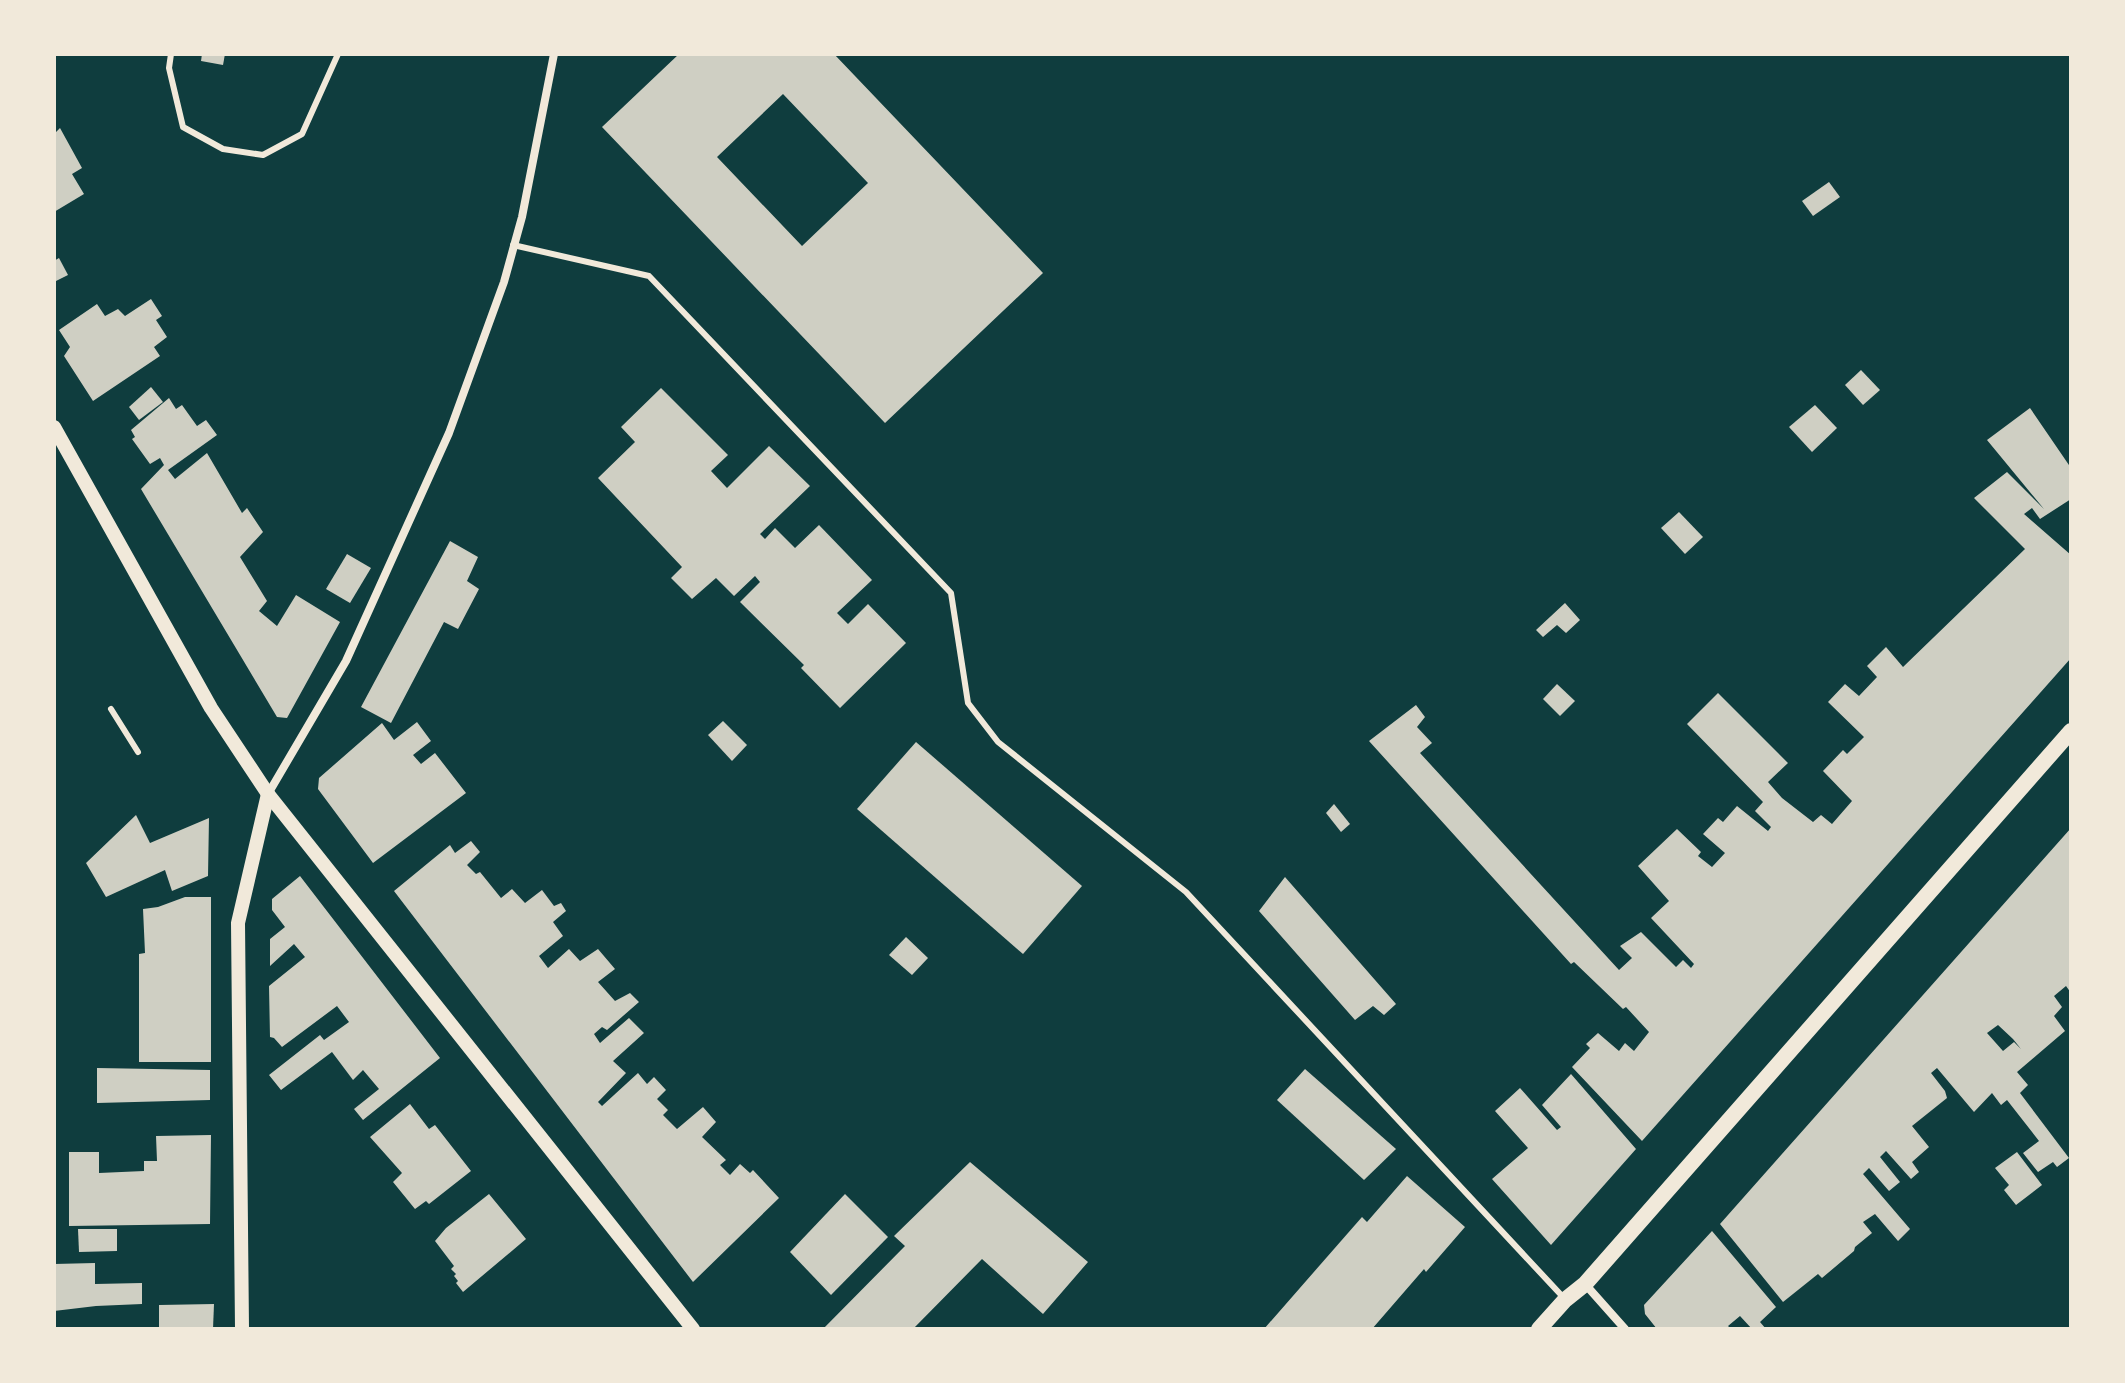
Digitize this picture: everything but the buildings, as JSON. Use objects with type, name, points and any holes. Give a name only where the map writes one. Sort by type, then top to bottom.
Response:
[{"type":"main road","points":[[1539,1329],[1565,1300],[1585,1284],[2071,731]]},
{"type":"street","points":[[242,1329],[238,923],[268,794],[346,661],[449,433],[504,282],[522,217],[554,54]]},
{"type":"street","points":[[54,427],[211,708],[268,794],[693,1329]]},
{"type":"street","points":[[1585,1284],[1625,1329]]},
{"type":"lane","points":[[171,54],[169,68],[183,127],[223,149],[263,155],[302,134],[338,54]]},
{"type":"lane","points":[[513,245],[649,276],[951,593],[968,703],[998,742],[1186,892],[1565,1300]]},
{"type":"lane","points":[[111,709],[138,752]]}]
